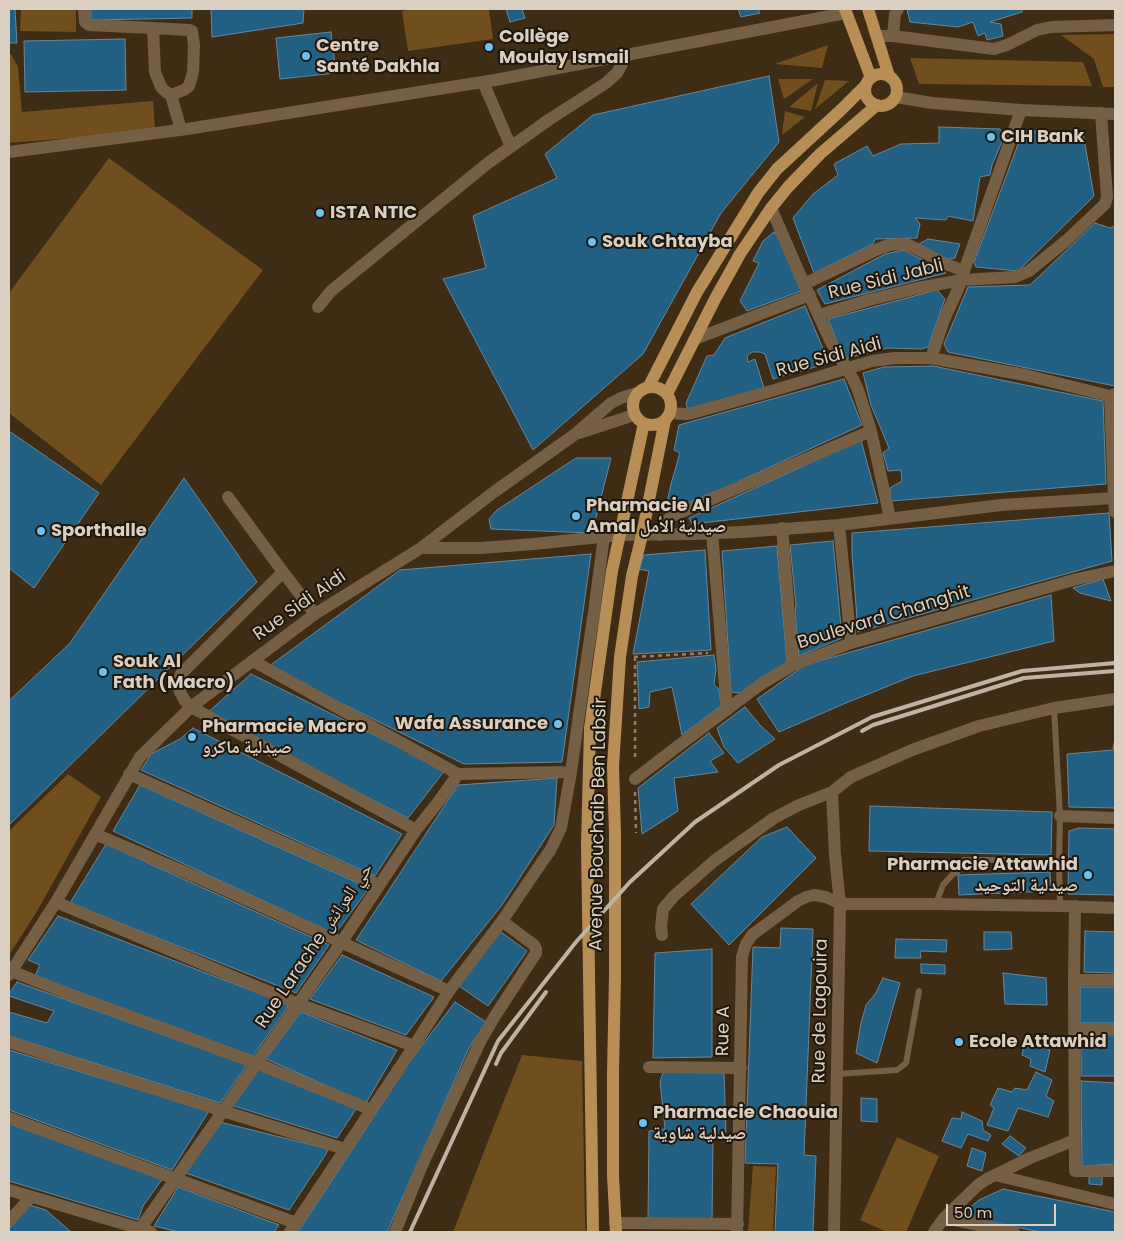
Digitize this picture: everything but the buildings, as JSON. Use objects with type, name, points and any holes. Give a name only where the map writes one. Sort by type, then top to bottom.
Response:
[{"type":"main road","points":[[667,394],[740,254],[771,208],[820,154],[877,106],[887,105],[896,97],[896,84],[889,76],[868,9]]},
{"type":"main road","points":[[845,11],[869,81],[866,93],[867,98],[877,106]]},
{"type":"main road","points":[[649,386],[697,292],[758,193],[777,169],[842,109],[869,81],[880,74],[889,76]]},
{"type":"main road","points":[[649,386],[659,387],[667,394],[671,401],[671,409],[667,417],[654,425],[639,419],[632,404],[637,393],[642,388],[649,386]]},
{"type":"main road","name":"Avenue Bouchaib Ben Labsir","points":[[615,1227],[613,1082],[615,834],[613,766],[620,657],[632,576],[667,417]]},
{"type":"main road","name":"Avenue Bouchaib Ben Labsir","points":[[594,1232],[588,845],[590,728],[611,580],[639,419]]},
{"type":"street","points":[[84,9],[85,22],[89,25],[192,31],[194,72],[189,86],[172,95]]},
{"type":"street","points":[[893,36],[898,9]]},
{"type":"street","points":[[9,152],[181,130],[482,82],[845,11]]},
{"type":"street","points":[[877,36],[893,36],[994,49],[1037,30],[1051,27],[1115,25]]},
{"type":"street","points":[[153,28],[155,72],[161,87],[172,95],[181,130]]},
{"type":"street","points":[[318,308],[331,291],[450,194],[550,119],[606,83],[617,73],[627,55]]},
{"type":"street","points":[[482,82],[511,147]]},
{"type":"street","points":[[896,97],[932,103],[1021,110],[1115,114]]},
{"type":"street","name":"Rue Sidi Jabli","points":[[931,358],[944,320],[963,275],[1021,110]]},
{"type":"street","points":[[695,339],[807,290],[878,249],[889,245],[909,245],[963,275],[1005,278],[1022,275],[1044,260],[1104,204],[1107,196],[1101,113]]},
{"type":"street","points":[[771,208],[836,352],[858,390],[871,431],[890,518]]},
{"type":"street","name":"Rue Sidi Jabli","points":[[819,315],[963,275]]},
{"type":"street","name":"Rue Sidi Aidi","points":[[667,417],[686,414],[768,392],[886,358],[931,358],[1025,375],[1113,395]]},
{"type":"street","name":"Rue Sidi Aidi","points":[[10,973],[56,902],[140,757],[191,707],[315,614],[421,548],[494,492],[574,435],[611,403],[637,393]]},
{"type":"street","points":[[1113,395],[1115,512]]},
{"type":"street","name":"Rue Sidi Aidi","points":[[574,435],[639,419]]},
{"type":"street","points":[[660,534],[665,522],[672,516],[871,431]]},
{"type":"street","points":[[228,497],[315,614]]},
{"type":"street","points":[[421,548],[481,548],[619,534],[712,533],[839,525],[1001,505],[1114,498]]},
{"type":"street","points":[[839,525],[851,643]]},
{"type":"street","points":[[782,528],[793,665]]},
{"type":"street","points":[[712,533],[727,710]]},
{"type":"street","points":[[9,1118],[176,1178],[293,1228],[448,992],[502,921],[540,865],[561,828],[571,772],[604,536]]},
{"type":"street","name":"Boulevard Changhit","points":[[636,779],[760,684],[793,665],[851,643],[1077,579],[1115,571]]},
{"type":"street","points":[[283,572],[181,674],[178,683],[180,692],[191,707],[416,830]]},
{"type":"street","points":[[254,661],[458,774],[571,772]]},
{"type":"street","points":[[662,935],[663,909],[674,896],[714,860],[774,818],[799,805],[832,792],[852,777],[912,750],[979,726],[1054,708],[1115,699]]},
{"type":"street","points":[[129,774],[379,885]]},
{"type":"street","name":"Rue Larache حي العرائش","points":[[143,1231],[176,1178],[341,943],[416,830],[458,774]]},
{"type":"street","name":"Rue de Lagouira","points":[[832,792],[840,904],[834,1232]]},
{"type":"street","points":[[1060,816],[1115,818]]},
{"type":"street","points":[[96,834],[448,992]]},
{"type":"street","name":"Rue A","points":[[737,1228],[742,957],[746,944],[752,935],[806,897],[814,895],[826,897],[840,904]]},
{"type":"street","points":[[56,902],[298,1004],[414,1046]]},
{"type":"street","points":[[840,904],[1115,908]]},
{"type":"street","points":[[1074,1194],[1075,906]]},
{"type":"street","points":[[395,1232],[423,1163],[481,1040],[536,953],[534,945],[502,921]]},
{"type":"street","points":[[10,973],[256,1063],[372,1110]]},
{"type":"street","points":[[1074,980],[1115,980]]},
{"type":"street","points":[[1074,1029],[1115,1029]]},
{"type":"street","points":[[9,1042],[345,1149]]},
{"type":"street","points":[[649,1067],[741,1068]]},
{"type":"street","points":[[934,1232],[944,1218],[978,1185],[1030,1158],[1075,1140]]},
{"type":"street","points":[[1075,1171],[1115,1172]]},
{"type":"street","points":[[995,1175],[1115,1204]]},
{"type":"street","points":[[9,1190],[143,1231]]},
{"type":"street","points":[[9,1221],[31,1197]]},
{"type":"street","points":[[944,1218],[1014,1232]]},
{"type":"street","points":[[615,1227],[737,1228]]},
{"type":"lane","points":[[1054,708],[1060,816],[1060,906]]},
{"type":"lane","points":[[936,904],[943,884],[960,869],[964,860],[1012,860],[1059,863]]},
{"type":"lane","points":[[837,1074],[897,1070],[906,1063],[919,991]]},
{"type":"path","points":[[620,657],[721,652]]},
{"type":"path","points":[[635,657],[636,833]]},
{"type":"shaded area","points":[[21,9],[76,9],[76,32],[20,31]]},
{"type":"shaded area","points":[[414,9],[489,9],[493,39],[408,51],[402,11]]},
{"type":"shaded area","points":[[1115,34],[1115,87],[1103,87],[1094,59],[1061,35]]},
{"type":"shaded area","points":[[828,45],[822,68],[775,64]]},
{"type":"shaded area","points":[[9,54],[11,54],[18,67],[22,112],[153,101],[155,131],[9,143]]},
{"type":"shaded area","points":[[910,58],[1083,62],[1092,86],[919,84]]},
{"type":"shaded area","points":[[778,79],[813,79],[784,99]]},
{"type":"shaded area","points":[[825,80],[849,81],[815,109]]},
{"type":"shaded area","points":[[818,83],[811,111],[789,107]]},
{"type":"shaded area","points":[[785,111],[805,117],[782,135]]},
{"type":"shaded area","points":[[109,158],[263,270],[101,485],[9,413],[9,293]]},
{"type":"shaded area","points":[[68,774],[101,797],[36,913],[9,955],[9,831]]},
{"type":"shaded area","points":[[522,1055],[582,1061],[586,1232],[453,1232],[490,1136]]},
{"type":"shaded area","points":[[897,1137],[939,1156],[906,1232],[887,1232],[860,1220]]},
{"type":"shaded area","points":[[753,1166],[776,1167],[773,1232],[748,1232]]},
{"type":"railway","points":[[410,1232],[498,1041],[576,942],[630,882],[695,822],[779,765],[872,717],[1022,671],[1115,663]]},
{"type":"railway","points":[[862,731],[873,725],[1024,678],[1115,671]]},
{"type":"railway","points":[[496,1064],[501,1053],[546,992]]},
{"type":"place","name":"Collège Moulay Ismail","points":[[489,47]]},
{"type":"place","name":"Centre Santé Dakhla","points":[[306,56]]},
{"type":"place","name":"CIH Bank","points":[[991,137]]},
{"type":"place","name":"ISTA NTIC","points":[[320,213]]},
{"type":"place","name":"Souk Chtayba","points":[[592,242]]},
{"type":"place","name":"Pharmacie Al Amal صيدلية الأمل","points":[[576,516]]},
{"type":"place","name":"Sporthalle","points":[[41,531]]},
{"type":"place","name":"Souk Al Fath (Macro)","points":[[103,672]]},
{"type":"place","name":"Wafa Assurance","points":[[558,724]]},
{"type":"place","name":"Pharmacie Macro صيدلية ماكرو","points":[[192,737]]},
{"type":"place","name":"Pharmacie Attawhid صيدلية التوحيد","points":[[1088,875]]},
{"type":"place","name":"Ecole Attawhid","points":[[959,1042]]},
{"type":"place","name":"Pharmacie Chaouia صيدلية شاوية","points":[[643,1123]]}]
